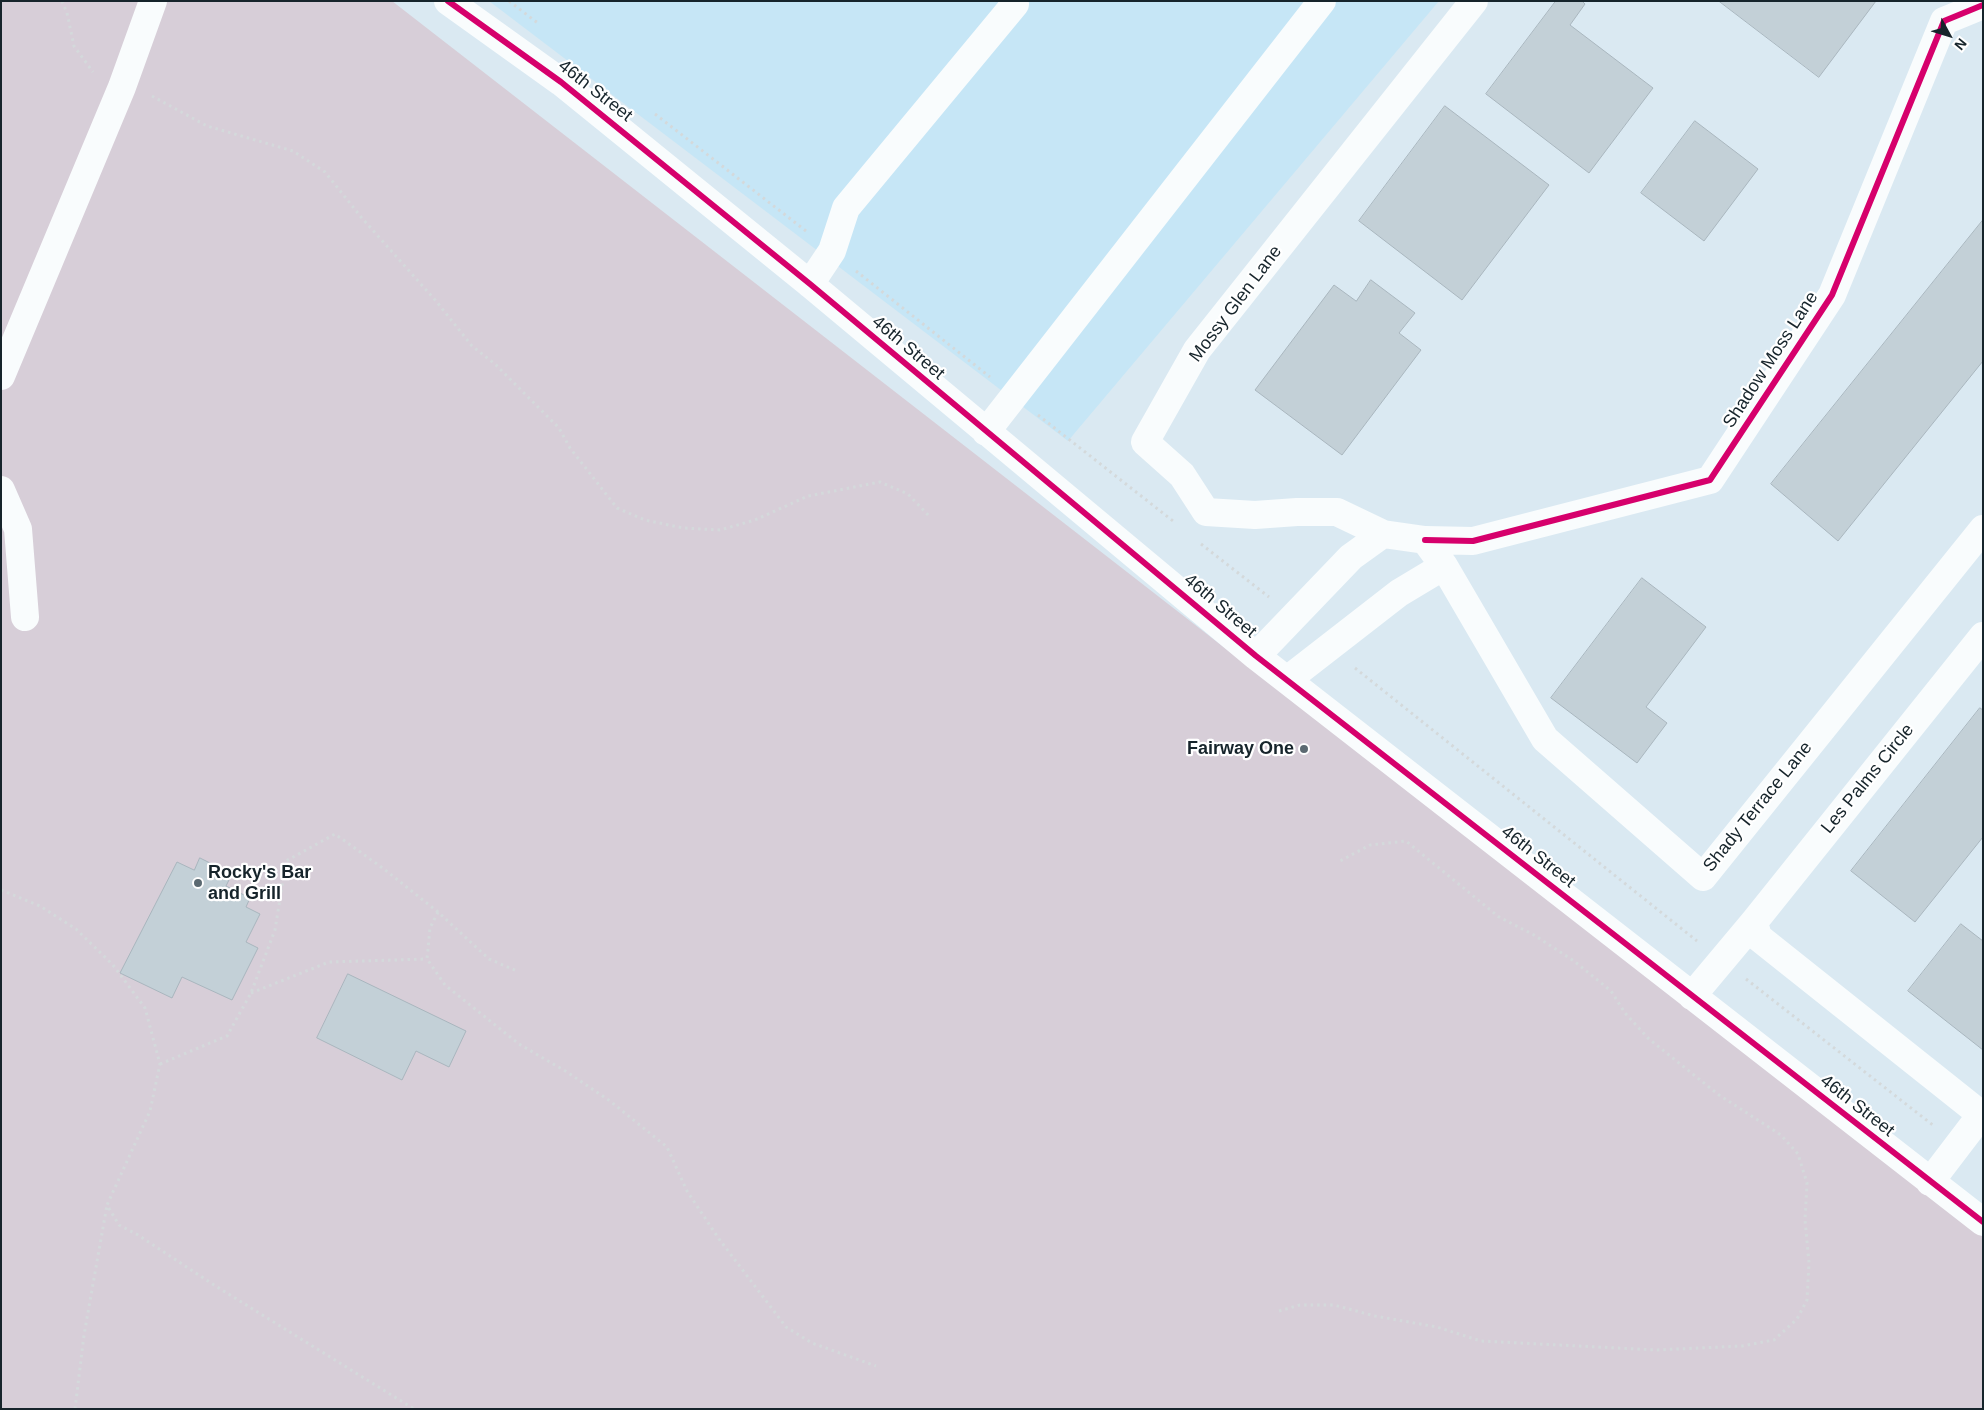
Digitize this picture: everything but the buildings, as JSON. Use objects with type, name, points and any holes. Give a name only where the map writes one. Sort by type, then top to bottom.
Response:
[{"type":"street","points":[[1,376],[123,83],[153,1]]},
{"type":"street","name":"46th Street","points":[[448,1],[561,82],[810,284],[1256,656],[1983,1222]]},
{"type":"street","points":[[810,284],[832,252],[846,208],[1015,4],[1012,1]]},
{"type":"street","points":[[986,432],[1322,1]]},
{"type":"street","name":"Mossy Glen Lane","points":[[1425,540],[1383,534],[1337,512],[1255,515],[1206,512],[1182,475],[1145,442],[1197,350],[1474,1]]},
{"type":"street","name":"Shadow Moss Lane","points":[[1425,540],[1473,541],[1710,480],[1832,295],[1944,21],[1983,4]]},
{"type":"street","points":[[1,490],[18,529],[25,617]]},
{"type":"street","name":"Shady Terrace Lane","points":[[1448,575],[1545,739],[1703,877],[1983,529]]},
{"type":"street","points":[[1256,656],[1351,556],[1383,534]]},
{"type":"street","points":[[1287,680],[1399,593],[1448,575],[1425,540]]},
{"type":"street","name":"Les Palms Circle","points":[[1692,996],[1754,922],[1983,636]]},
{"type":"street","points":[[1754,922],[1758,937],[1982,1116],[1930,1182]]},
{"type":"path","points":[[62,1],[67,13],[74,46],[92,72],[143,91],[207,126],[292,151],[325,172],[361,217],[436,301],[472,346],[495,364],[560,428],[570,448],[616,508],[645,520],[683,528],[720,530],[755,520],[808,496],[880,482],[908,494],[929,516]]},
{"type":"path","points":[[509,1],[541,26]]},
{"type":"path","points":[[651,111],[1178,525]]},
{"type":"path","points":[[1193,538],[1293,617]]},
{"type":"path","points":[[1330,647],[1722,961],[1960,1145]]},
{"type":"path","points":[[160,1064],[227,1036],[251,993],[274,930],[286,861],[335,834],[384,869],[438,912],[489,959],[518,971]]},
{"type":"path","points":[[1279,1310],[1300,1306],[1334,1305],[1375,1316],[1437,1327],[1481,1341],[1656,1350],[1742,1346],[1774,1340],[1797,1319],[1807,1300],[1809,1263],[1805,1220],[1807,1183],[1798,1154],[1781,1134],[1719,1095],[1649,1038],[1625,1013],[1610,991],[1574,961],[1534,935],[1499,917],[1406,842],[1370,845],[1340,861]]},
{"type":"path","points":[[1,890],[40,906],[76,929],[113,965],[145,1008],[160,1064],[150,1111],[107,1205],[84,1335],[75,1409]]},
{"type":"path","points":[[438,912],[430,928],[427,959],[445,985],[519,1044],[567,1072],[610,1101],[667,1147],[687,1191],[719,1239],[786,1327],[812,1343],[876,1366]]},
{"type":"path","points":[[251,993],[329,962],[427,959]]},
{"type":"path","points":[[107,1205],[119,1225],[138,1235],[214,1285],[414,1409]]},
{"type":"shaded area","points":[[1,1],[392,1],[1983,1237],[1983,1409],[1,1409]]},
{"type":"shaded area","points":[[489,1],[1439,1],[1068,441]]},
{"type":"cycle path","points":[[448,1],[561,82],[810,284],[1256,656],[1983,1222]]},
{"type":"cycle path","points":[[1425,540],[1473,541],[1710,480],[1832,295],[1944,21],[1983,5]]},
{"type":"place","name":"Fairway One","points":[[1304,749]]},
{"type":"place","name":"Rocky's Bar and Grill","points":[[198,883]]}]
